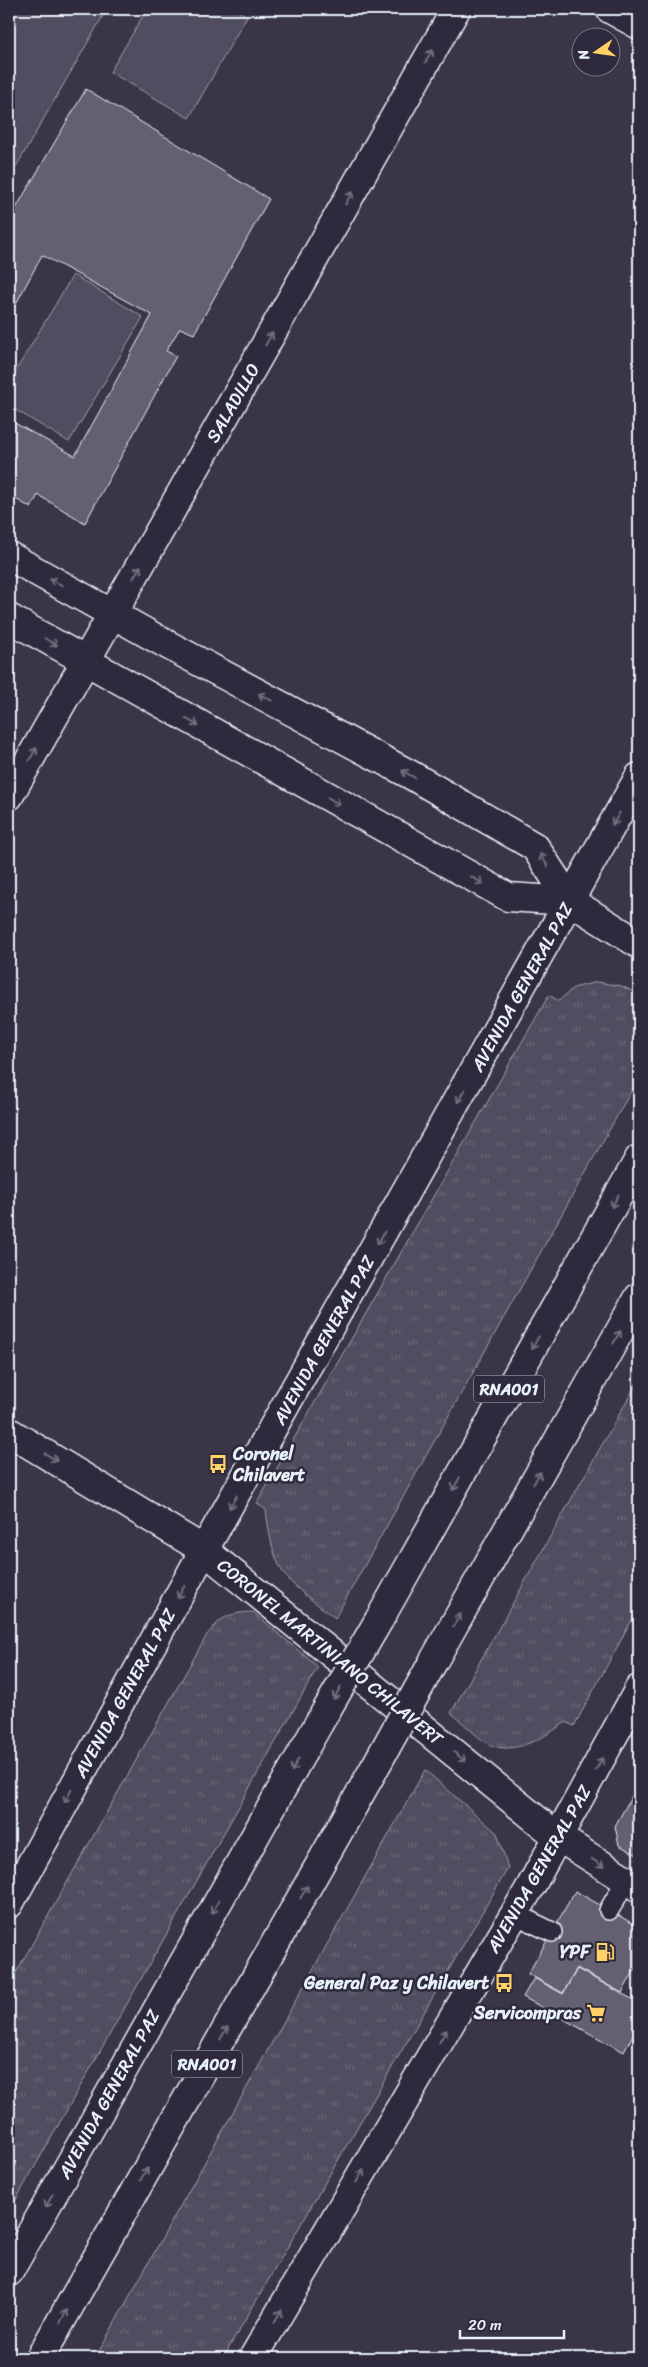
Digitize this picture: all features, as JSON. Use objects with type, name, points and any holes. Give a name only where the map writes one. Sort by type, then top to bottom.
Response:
[{"type":"main road","name":"SALADILLO","points":[[9,796],[456,9]]},
{"type":"main road","points":[[610,9],[639,25]]},
{"type":"main road","points":[[9,556],[411,775],[535,847],[570,901],[639,944]]},
{"type":"main road","points":[[9,618],[508,897],[570,901]]},
{"type":"main road","name":"AVENIDA GENERAL PAZ","points":[[9,1904],[204,1550],[639,777]]},
{"type":"main road","name":"AVENIDA GENERAL PAZ","points":[[9,2272],[639,1159]]},
{"type":"main road","name":"RNA001","points":[[40,2358],[639,1297]]},
{"type":"main road","name":"CORONEL MARTINIANO CHILAVERT","points":[[9,1432],[204,1550],[558,1837],[633,1885]]},
{"type":"main road","name":"AVENIDA GENERAL PAZ","points":[[253,2358],[515,1914],[639,1688]]},
{"type":"lane","points":[[609,1910],[633,1885]]},
{"type":"lane","points":[[515,1914],[552,1932]]},
{"type":"green space","points":[[9,9],[107,9],[9,179]]},
{"type":"green space","points":[[147,9],[234,9],[247,16],[189,118],[110,72]]},
{"type":"green space","points":[[73,275],[143,317],[69,442],[9,406],[9,382]]},
{"type":"green space","points":[[597,982],[621,986],[639,994],[639,1077],[335,1618],[300,1590],[284,1573],[275,1556],[266,1510],[257,1503],[549,995],[559,1001],[573,988]]},
{"type":"green space","points":[[639,1379],[639,1607],[574,1726],[566,1722],[539,1739],[518,1747],[497,1747],[487,1743],[451,1713]]},
{"type":"green space","points":[[253,1612],[318,1667],[9,2212],[9,1985],[207,1635],[227,1617],[238,1613]]},
{"type":"green space","points":[[425,1770],[497,1833],[508,1868],[223,2358],[95,2358]]},
{"type":"building","points":[[86,89],[269,199],[194,334],[180,328],[166,351],[176,356],[85,523],[38,495],[31,508],[9,495],[9,420],[75,456],[152,315],[42,255],[9,317],[9,220]]},
{"type":"building","points":[[639,1783],[639,1856],[619,1845],[615,1826]]},
{"type":"building","points":[[575,1891],[639,1927],[639,1962],[622,1993],[577,1968],[563,1993],[528,1974]]},
{"type":"building","name":"Servicompras","points":[[577,1969],[639,2003],[639,2023],[624,2052],[523,1997],[534,1978],[563,1994]]},
{"type":"place","name":"Coronel Chilavert","points":[[218,1464]]},
{"type":"place","name":"YPF","points":[[605,1952]]},
{"type":"place","name":"General Paz y Chilavert","points":[[504,1983]]},
{"type":"place","name":"Servicompras","points":[[596,2013]]}]
